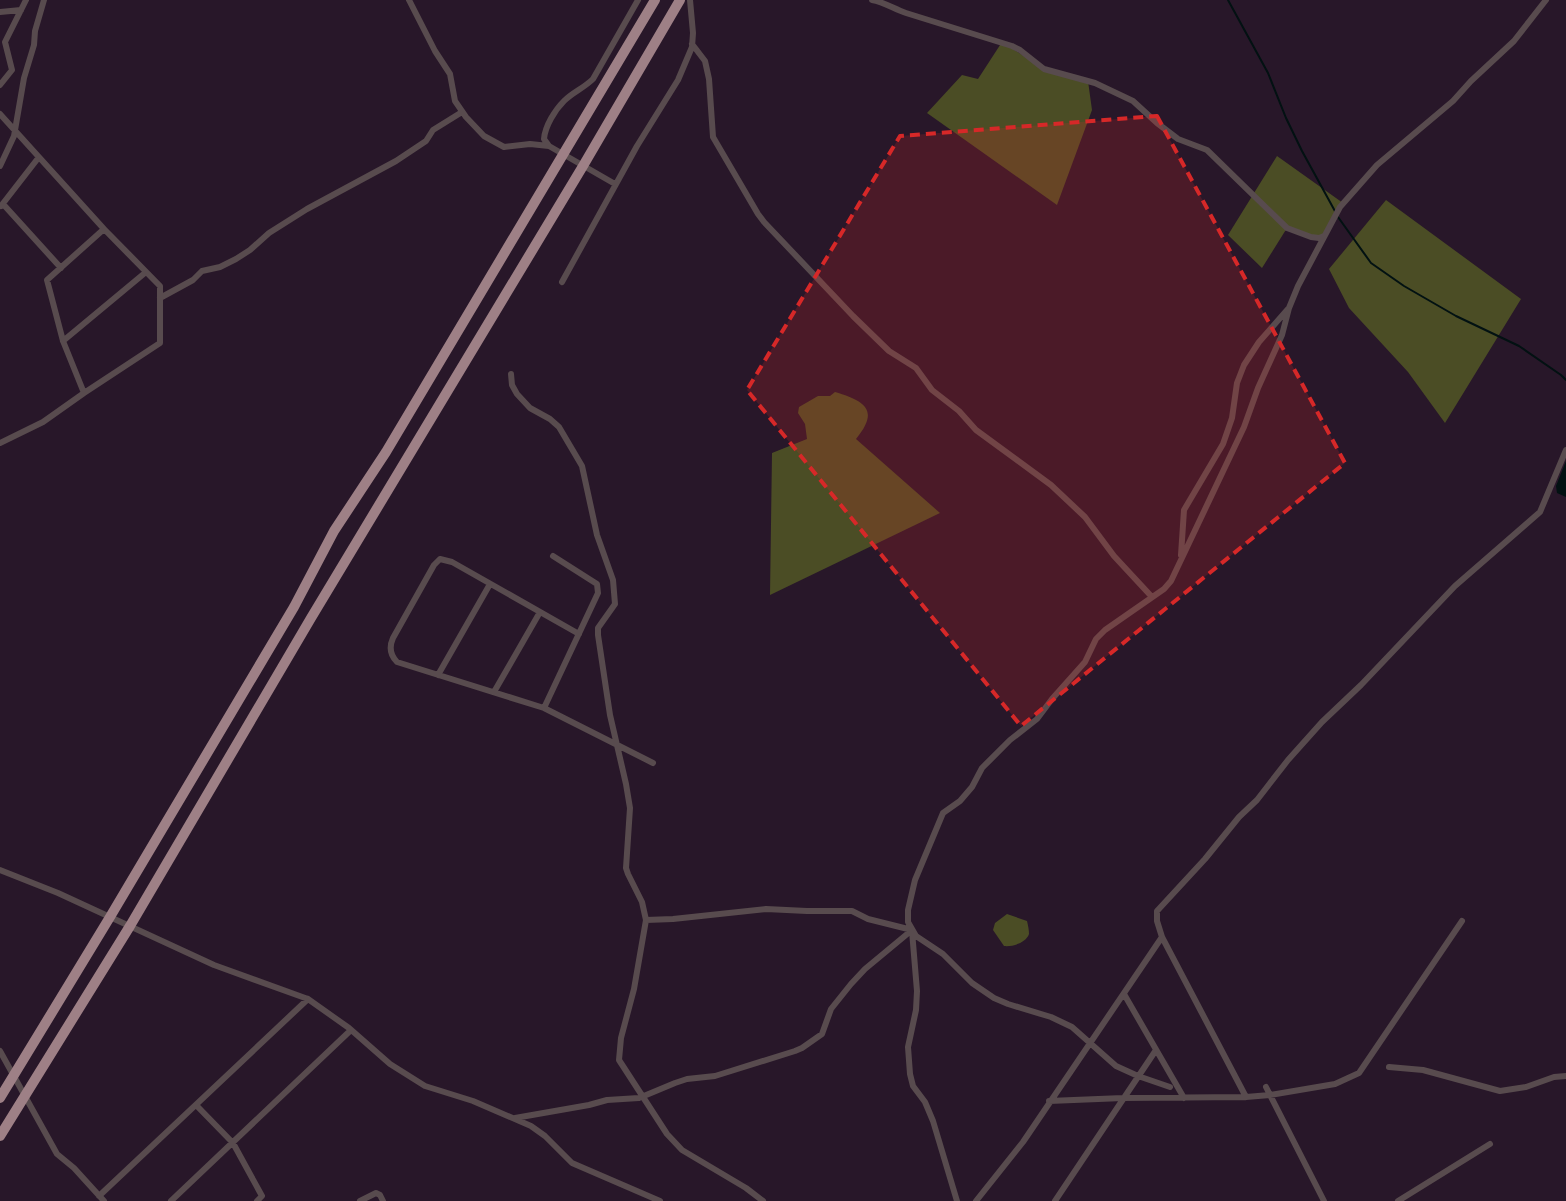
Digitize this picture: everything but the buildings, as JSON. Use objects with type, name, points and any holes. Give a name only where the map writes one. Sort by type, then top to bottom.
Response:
[{"type":"highway","points":[[0,1098],[110,917],[294,606],[334,530],[386,452],[655,0]]},
{"type":"highway","points":[[0,1136],[130,926],[311,618],[583,166],[680,0]]},
{"type":"street","points":[[0,85],[12,70],[5,42],[26,0]]},
{"type":"street","points":[[0,166],[15,131],[24,78],[34,46],[35,31],[44,0]]},
{"type":"street","points":[[409,0],[435,51],[450,74],[455,101],[462,112],[484,136],[504,147],[530,144],[549,146]]},
{"type":"street","points":[[615,184],[549,146],[544,139],[544,131],[564,101],[585,87],[593,79],[638,0]]},
{"type":"street","points":[[562,282],[636,146],[678,80],[692,44],[694,33],[690,0]]},
{"type":"street","points":[[872,0],[882,2],[906,13],[1012,46],[1044,69],[1095,83],[1122,95],[1142,108],[1157,123],[1178,139],[1206,150],[1288,228],[1311,237],[1319,238],[1324,236]]},
{"type":"street","points":[[1170,1087],[1138,1076],[1109,1062],[1090,1042],[1072,1028],[1051,1017],[994,998],[972,983],[943,954],[916,936],[912,930],[908,922],[908,910],[915,880],[942,813],[960,801],[972,787],[982,768],[1010,740],[1037,718],[1085,662],[1096,638],[1171,581],[1244,426],[1258,388],[1282,335],[1289,308],[1298,286],[1340,208],[1367,176],[1453,101],[1471,81],[1514,41],[1546,0]]},
{"type":"street","points":[[0,12],[21,10]]},
{"type":"street","points":[[692,44],[705,61],[709,78],[713,136],[764,222],[889,351],[916,368],[932,390],[959,411],[976,430],[1051,486],[1085,517],[1114,556],[1152,597]]},
{"type":"street","points":[[160,298],[193,280],[202,271],[220,267],[236,259],[250,250],[269,233],[307,208],[396,161],[426,141],[433,130],[462,112]]},
{"type":"street","points":[[0,114],[104,229],[160,286],[160,343],[43,422],[0,442]]},
{"type":"street","points":[[39,157],[1,205],[61,268]]},
{"type":"street","points":[[84,393],[63,341],[47,280],[104,229]]},
{"type":"street","points":[[63,341],[146,272]]},
{"type":"street","points":[[1181,561],[1184,510],[1223,444],[1232,418],[1238,383],[1244,365],[1259,342],[1289,308]]},
{"type":"street","points":[[511,374],[512,385],[517,394],[530,408],[550,419],[559,427],[582,466],[598,535],[613,580],[615,604],[598,628],[598,635],[616,744],[630,808],[626,868],[642,902],[646,920],[634,989],[621,1038],[618,1060],[644,1096],[667,1134],[682,1150],[746,1188],[763,1201]]},
{"type":"street","points":[[1246,1097],[1162,938],[1157,921],[1157,911],[1238,817],[1257,800],[1312,733],[1361,685],[1455,586],[1540,512],[1566,450]]},
{"type":"street","points":[[544,708],[598,593],[597,584],[553,556]]},
{"type":"street","points":[[579,634],[446,560],[440,559],[434,565],[393,638],[391,650],[392,657],[397,662],[544,708],[653,763]]},
{"type":"street","points":[[438,674],[490,584]]},
{"type":"street","points":[[494,692],[540,612]]},
{"type":"street","points":[[0,870],[58,893],[214,965],[308,999],[350,1030],[390,1064],[425,1086],[473,1100],[531,1126],[545,1136],[572,1163],[660,1201]]},
{"type":"street","points":[[646,920],[766,909],[852,911],[868,919],[912,930]]},
{"type":"street","points":[[1049,1101],[1246,1097],[1335,1084],[1358,1073],[1462,921]]},
{"type":"street","points":[[514,1118],[589,1105],[599,1101],[644,1096],[687,1079],[715,1076],[802,1048],[822,1034],[832,1009],[850,984],[912,930]]},
{"type":"street","points":[[912,930],[917,991],[916,1010],[908,1047],[910,1074],[913,1086],[926,1102],[957,1201]]},
{"type":"street","points":[[976,1201],[1023,1142],[1049,1101],[1162,938]]},
{"type":"street","points":[[1124,994],[1184,1098]]},
{"type":"street","points":[[0,1051],[57,1154],[74,1168],[101,1198],[308,999]]},
{"type":"street","points":[[171,1201],[350,1030]]},
{"type":"street","points":[[1055,1201],[1156,1050]]},
{"type":"street","points":[[1389,1066],[1423,1070],[1500,1091],[1526,1087],[1554,1077],[1566,1076]]},
{"type":"street","points":[[1266,1087],[1324,1201]]},
{"type":"street","points":[[196,1105],[233,1142],[262,1196],[257,1201]]},
{"type":"street","points":[[1398,1201],[1490,1144]]},
{"type":"street","points":[[360,1201],[376,1193],[380,1195],[383,1201]]},
{"type":"highlighted area","points":[[1157,116],[1345,463],[1021,726],[747,390],[900,136]]},
{"type":"green space","points":[[1002,42],[1038,65],[1088,81],[1092,110],[1057,205],[927,113],[962,75],[978,79]]},
{"type":"green space","points":[[1277,156],[1343,203],[1324,236],[1319,238],[1287,228],[1262,268],[1228,235]]},
{"type":"green space","points":[[1386,200],[1521,299],[1445,423],[1408,372],[1349,308],[1329,269]]},
{"type":"green space","points":[[835,392],[854,399],[866,408],[868,414],[867,421],[856,439],[940,513],[770,595],[772,453],[807,439],[805,424],[798,413],[799,407],[818,396],[830,396]]},
{"type":"green space","points":[[1007,914],[1027,921],[1029,934],[1022,942],[1004,946],[993,930],[995,923]]},
{"type":"shaded area","points":[[1566,461],[1566,497],[1557,493],[1556,486]]},
{"type":"waterway","points":[[1228,0],[1268,73],[1302,151],[1336,213]]},
{"type":"waterway","points":[[1338,217],[1371,263],[1404,286],[1456,316],[1519,346],[1566,380]]}]
